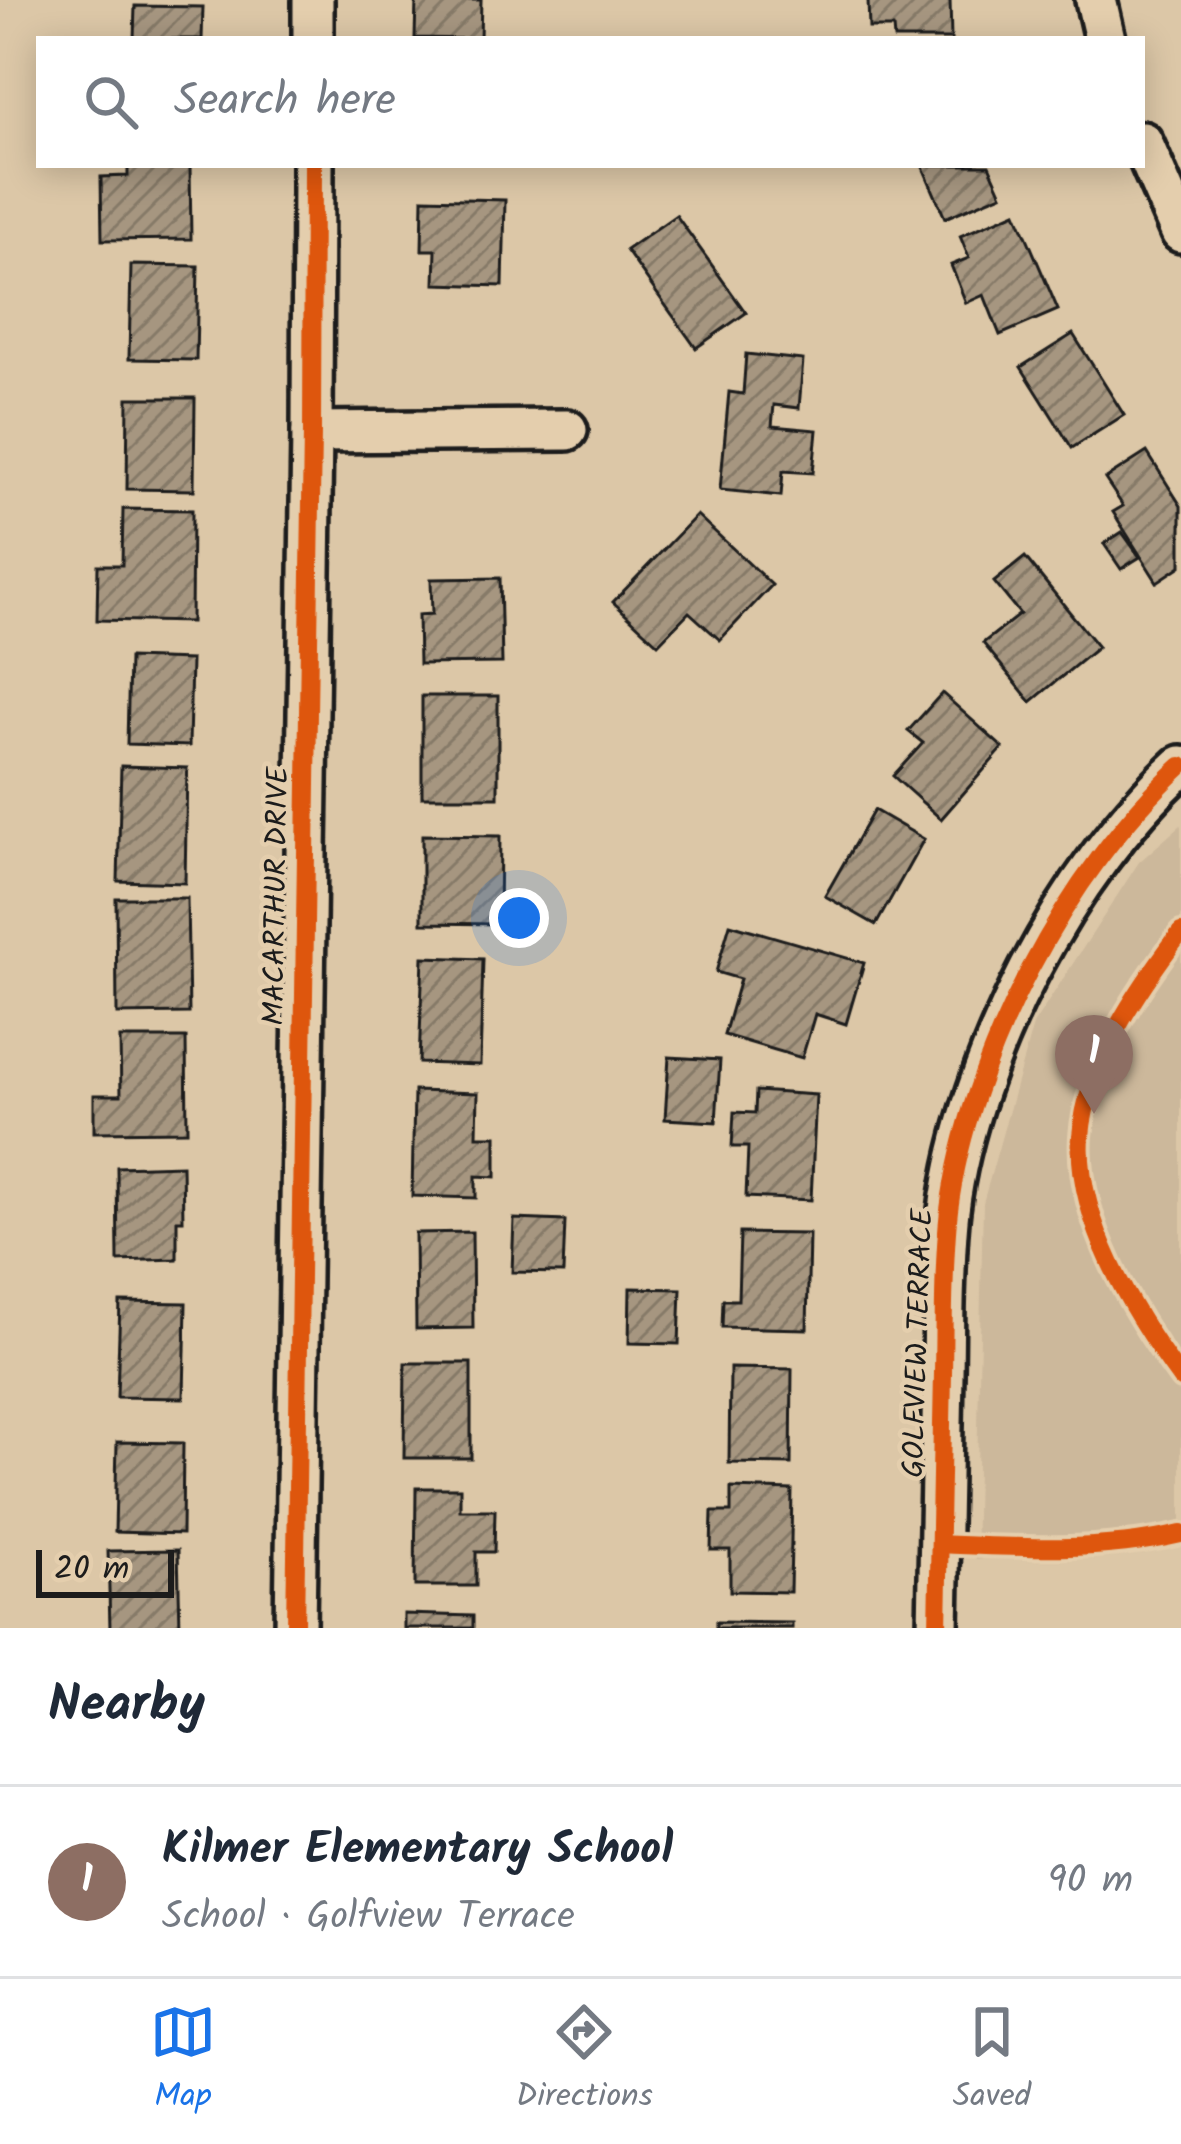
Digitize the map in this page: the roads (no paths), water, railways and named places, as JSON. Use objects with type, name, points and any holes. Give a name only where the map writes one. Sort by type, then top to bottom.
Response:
[{"type":"street","points":[[313,0],[313,36]]},
{"type":"street","points":[[1096,0],[1105,36]]},
{"type":"street","points":[[1145,149],[1181,232]]},
{"type":"street","name":"MACARTHUR DRIVE","points":[[295,1628],[313,168]]},
{"type":"street","points":[[312,432],[567,430]]},
{"type":"street","name":"GOLFVIEW TERRACE","points":[[938,1628],[949,1210],[966,1124],[1036,960],[1082,880],[1147,797],[1181,766]]},
{"type":"place","name":"Kilmer Elementary School","points":[[1094,1114]]}]
